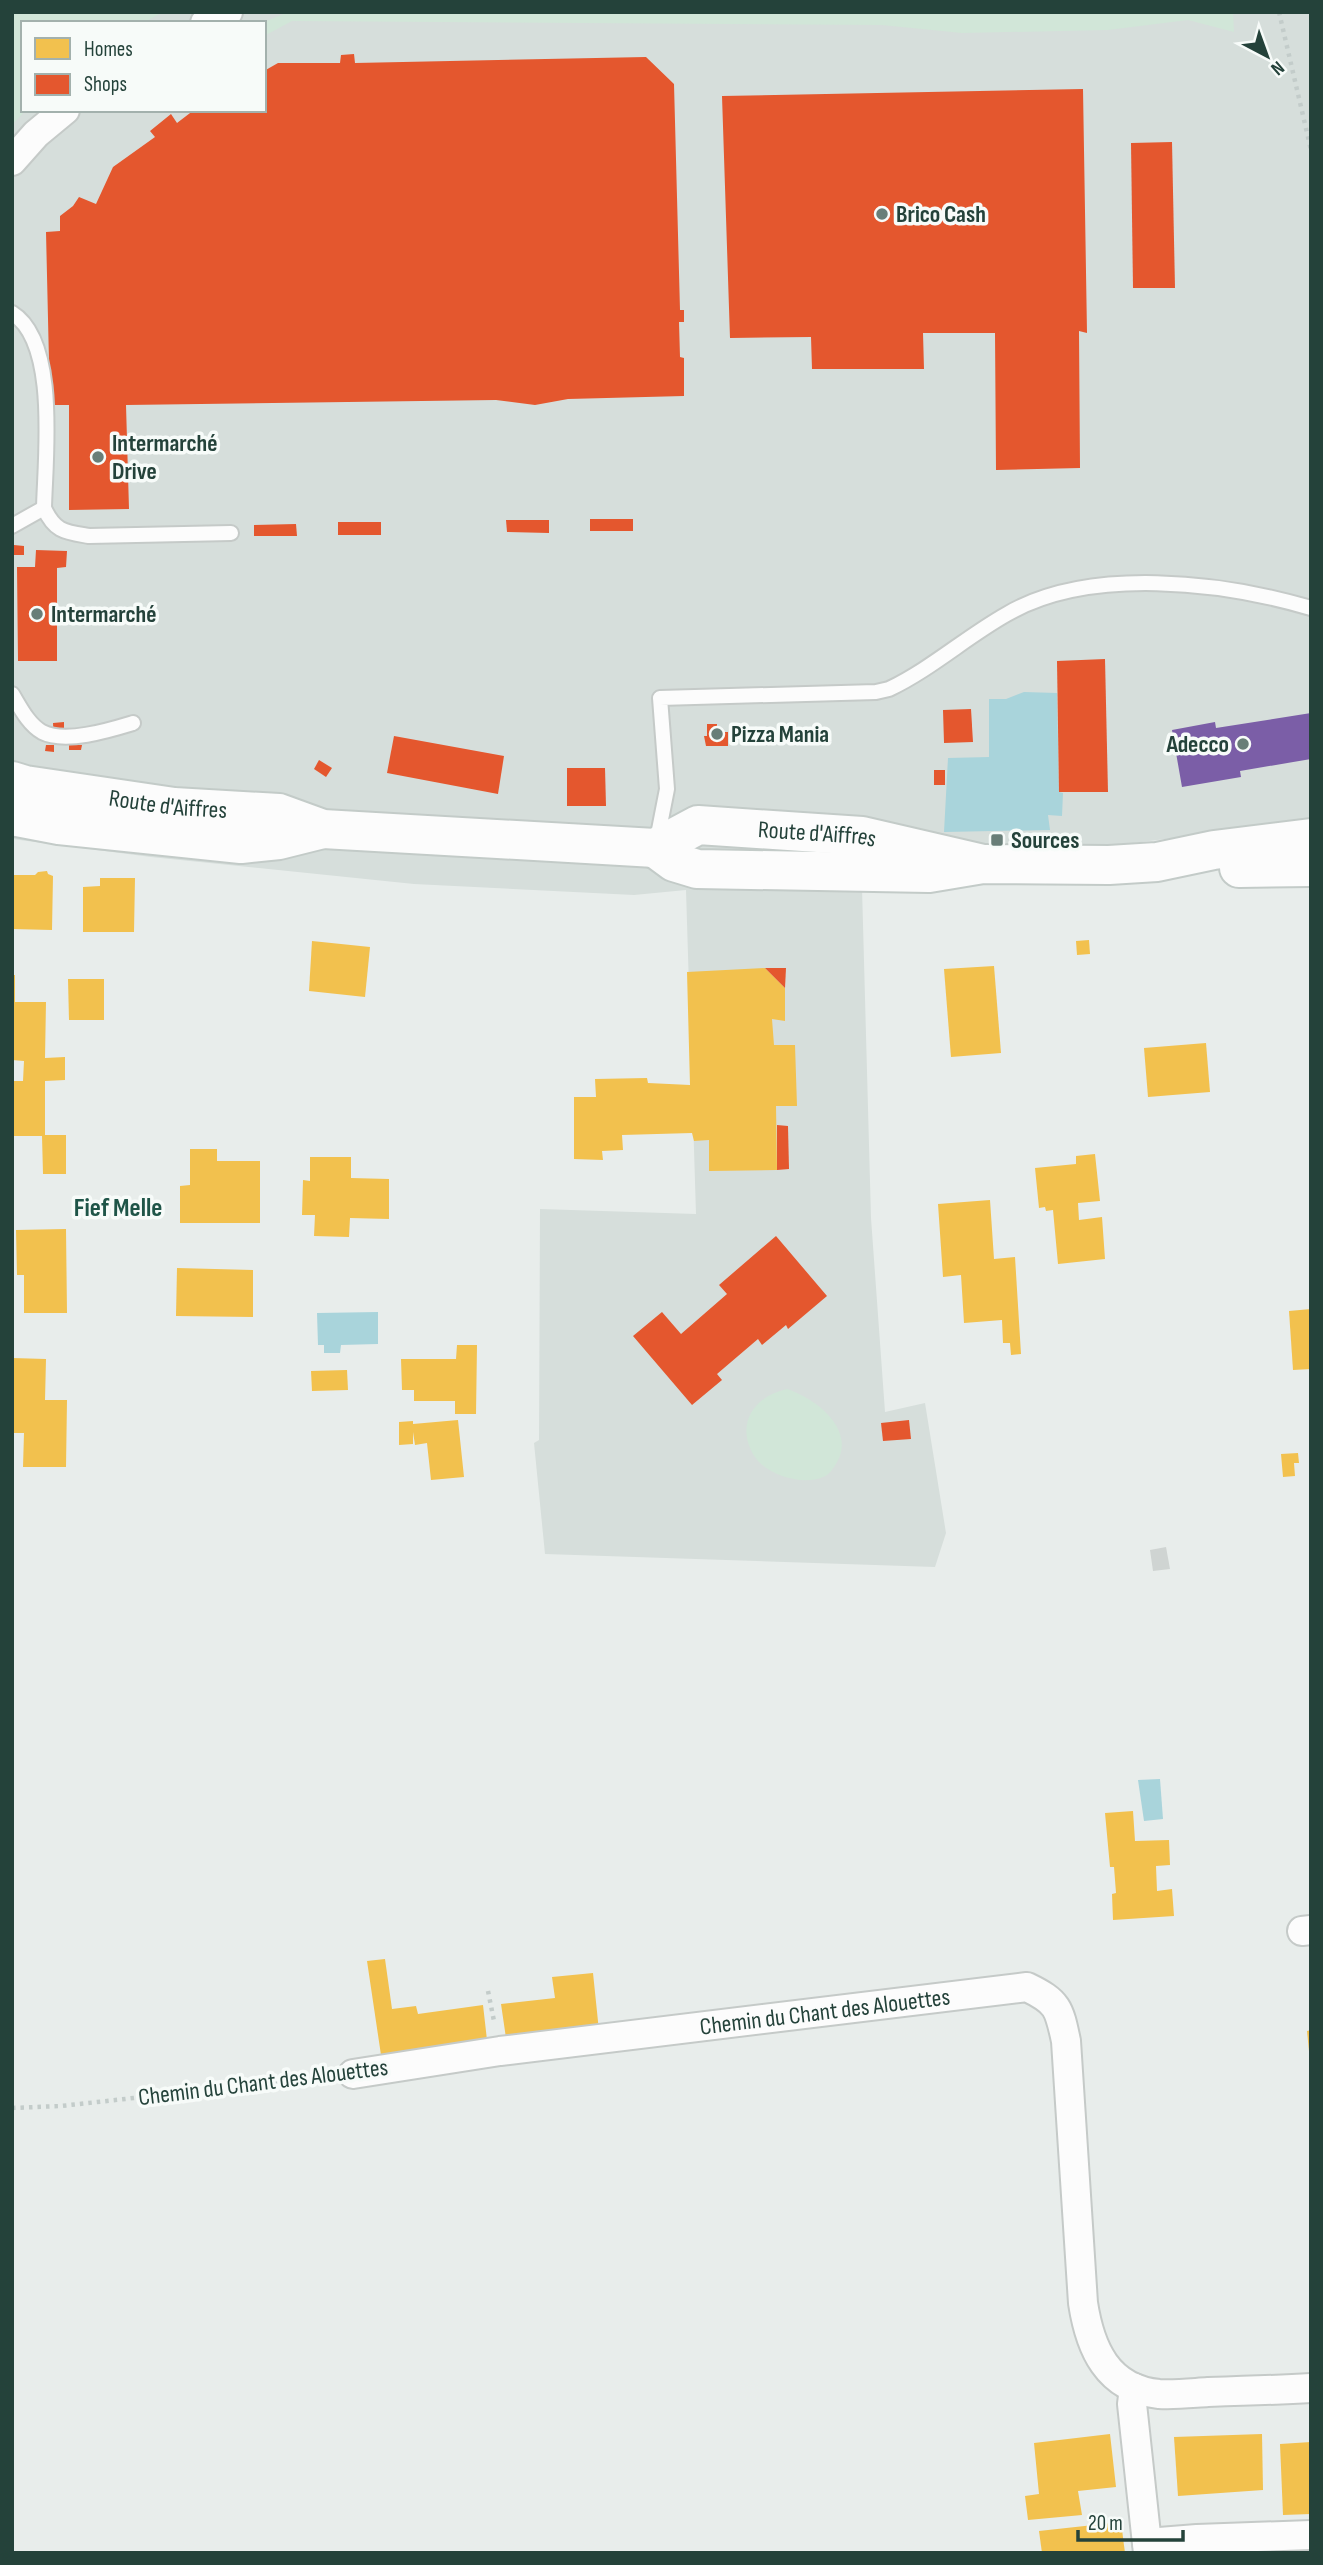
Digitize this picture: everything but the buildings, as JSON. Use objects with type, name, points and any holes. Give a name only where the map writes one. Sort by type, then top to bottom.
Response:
[{"type":"main road","name":"Route d'Aiffres","points":[[12,781],[174,807],[279,813],[323,829],[655,848],[698,825],[862,836],[984,864],[1109,865],[1157,862],[1214,850],[1311,838]]},
{"type":"main road","name":"Route d'Aiffres","points":[[12,816],[59,825],[241,844],[279,840],[323,829]]},
{"type":"main road","name":"Route d'Aiffres","points":[[1157,862],[1209,868],[1311,867]]},
{"type":"street","points":[[209,21],[228,12]]},
{"type":"street","points":[[12,161],[36,134],[63,112]]},
{"type":"street","name":"Chemin du Chant des Alouettes","points":[[353,2074],[500,2051],[1027,1987],[1050,1998],[1062,2019],[1066,2041],[1083,2303],[1088,2332],[1098,2356],[1114,2375],[1134,2388],[1159,2394],[1311,2388]]},
{"type":"street","points":[[1134,2388],[1132,2404],[1147,2548],[1197,2539],[1311,2535]]},
{"type":"lane","points":[[12,313],[18,316],[34,340],[42,362],[46,392],[44,508],[51,522],[60,529],[89,536],[231,533]]},
{"type":"lane","points":[[12,526],[44,508]]},
{"type":"lane","points":[[655,848],[667,789],[660,698],[876,692],[889,689],[1006,614],[1038,598],[1090,587],[1158,584],[1208,588],[1263,596],[1311,608]]},
{"type":"lane","points":[[12,694],[34,725],[43,732],[54,735],[97,733],[133,723]]},
{"type":"path","points":[[1279,12],[1311,150]]},
{"type":"path","points":[[488,1991],[495,2027]]},
{"type":"path","name":"Chemin du Chant des Alouettes","points":[[12,2108],[61,2106],[353,2074]]},
{"type":"shaded area","points":[[12,12],[1311,12],[1311,821],[1101,847],[861,851],[871,1218],[885,1412],[925,1403],[946,1533],[935,1567],[545,1554],[534,1443],[539,1440],[540,1209],[696,1214],[686,890],[634,895],[414,884],[151,857],[12,839]]},
{"type":"green space","points":[[12,12],[163,12],[147,21],[21,21],[21,112],[24,112],[12,125]]},
{"type":"green space","points":[[288,12],[1233,12],[1234,32],[1188,20],[1108,30],[962,33],[882,25],[292,21],[266,35],[266,21]]},
{"type":"green space","points":[[787,1389],[820,1407],[837,1427],[841,1450],[834,1467],[823,1477],[805,1480],[776,1474],[755,1457],[749,1445],[747,1423],[757,1405],[765,1398]]},
{"type":"water","points":[[1024,692],[1057,693],[1062,816],[1048,815],[1050,830],[944,832],[948,758],[989,757],[989,699],[1006,699]]},
{"type":"water","points":[[378,1312],[378,1344],[341,1345],[340,1353],[324,1353],[324,1345],[318,1345],[317,1313]]},
{"type":"water","points":[[1160,1779],[1163,1819],[1144,1821],[1138,1780]]},
{"type":"place","name":"Brico Cash","points":[[882,214]]},
{"type":"place","name":"Intermarché Drive","points":[[98,457]]},
{"type":"place","name":"Intermarché","points":[[37,614]]},
{"type":"place","name":"Pizza Mania","points":[[717,734]]},
{"type":"place","name":"Adecco","points":[[1243,744]]},
{"type":"place","name":"Sources","points":[[997,840]]},
{"type":"district","name":"Fief Melle","points":[[118,1207]]}]
